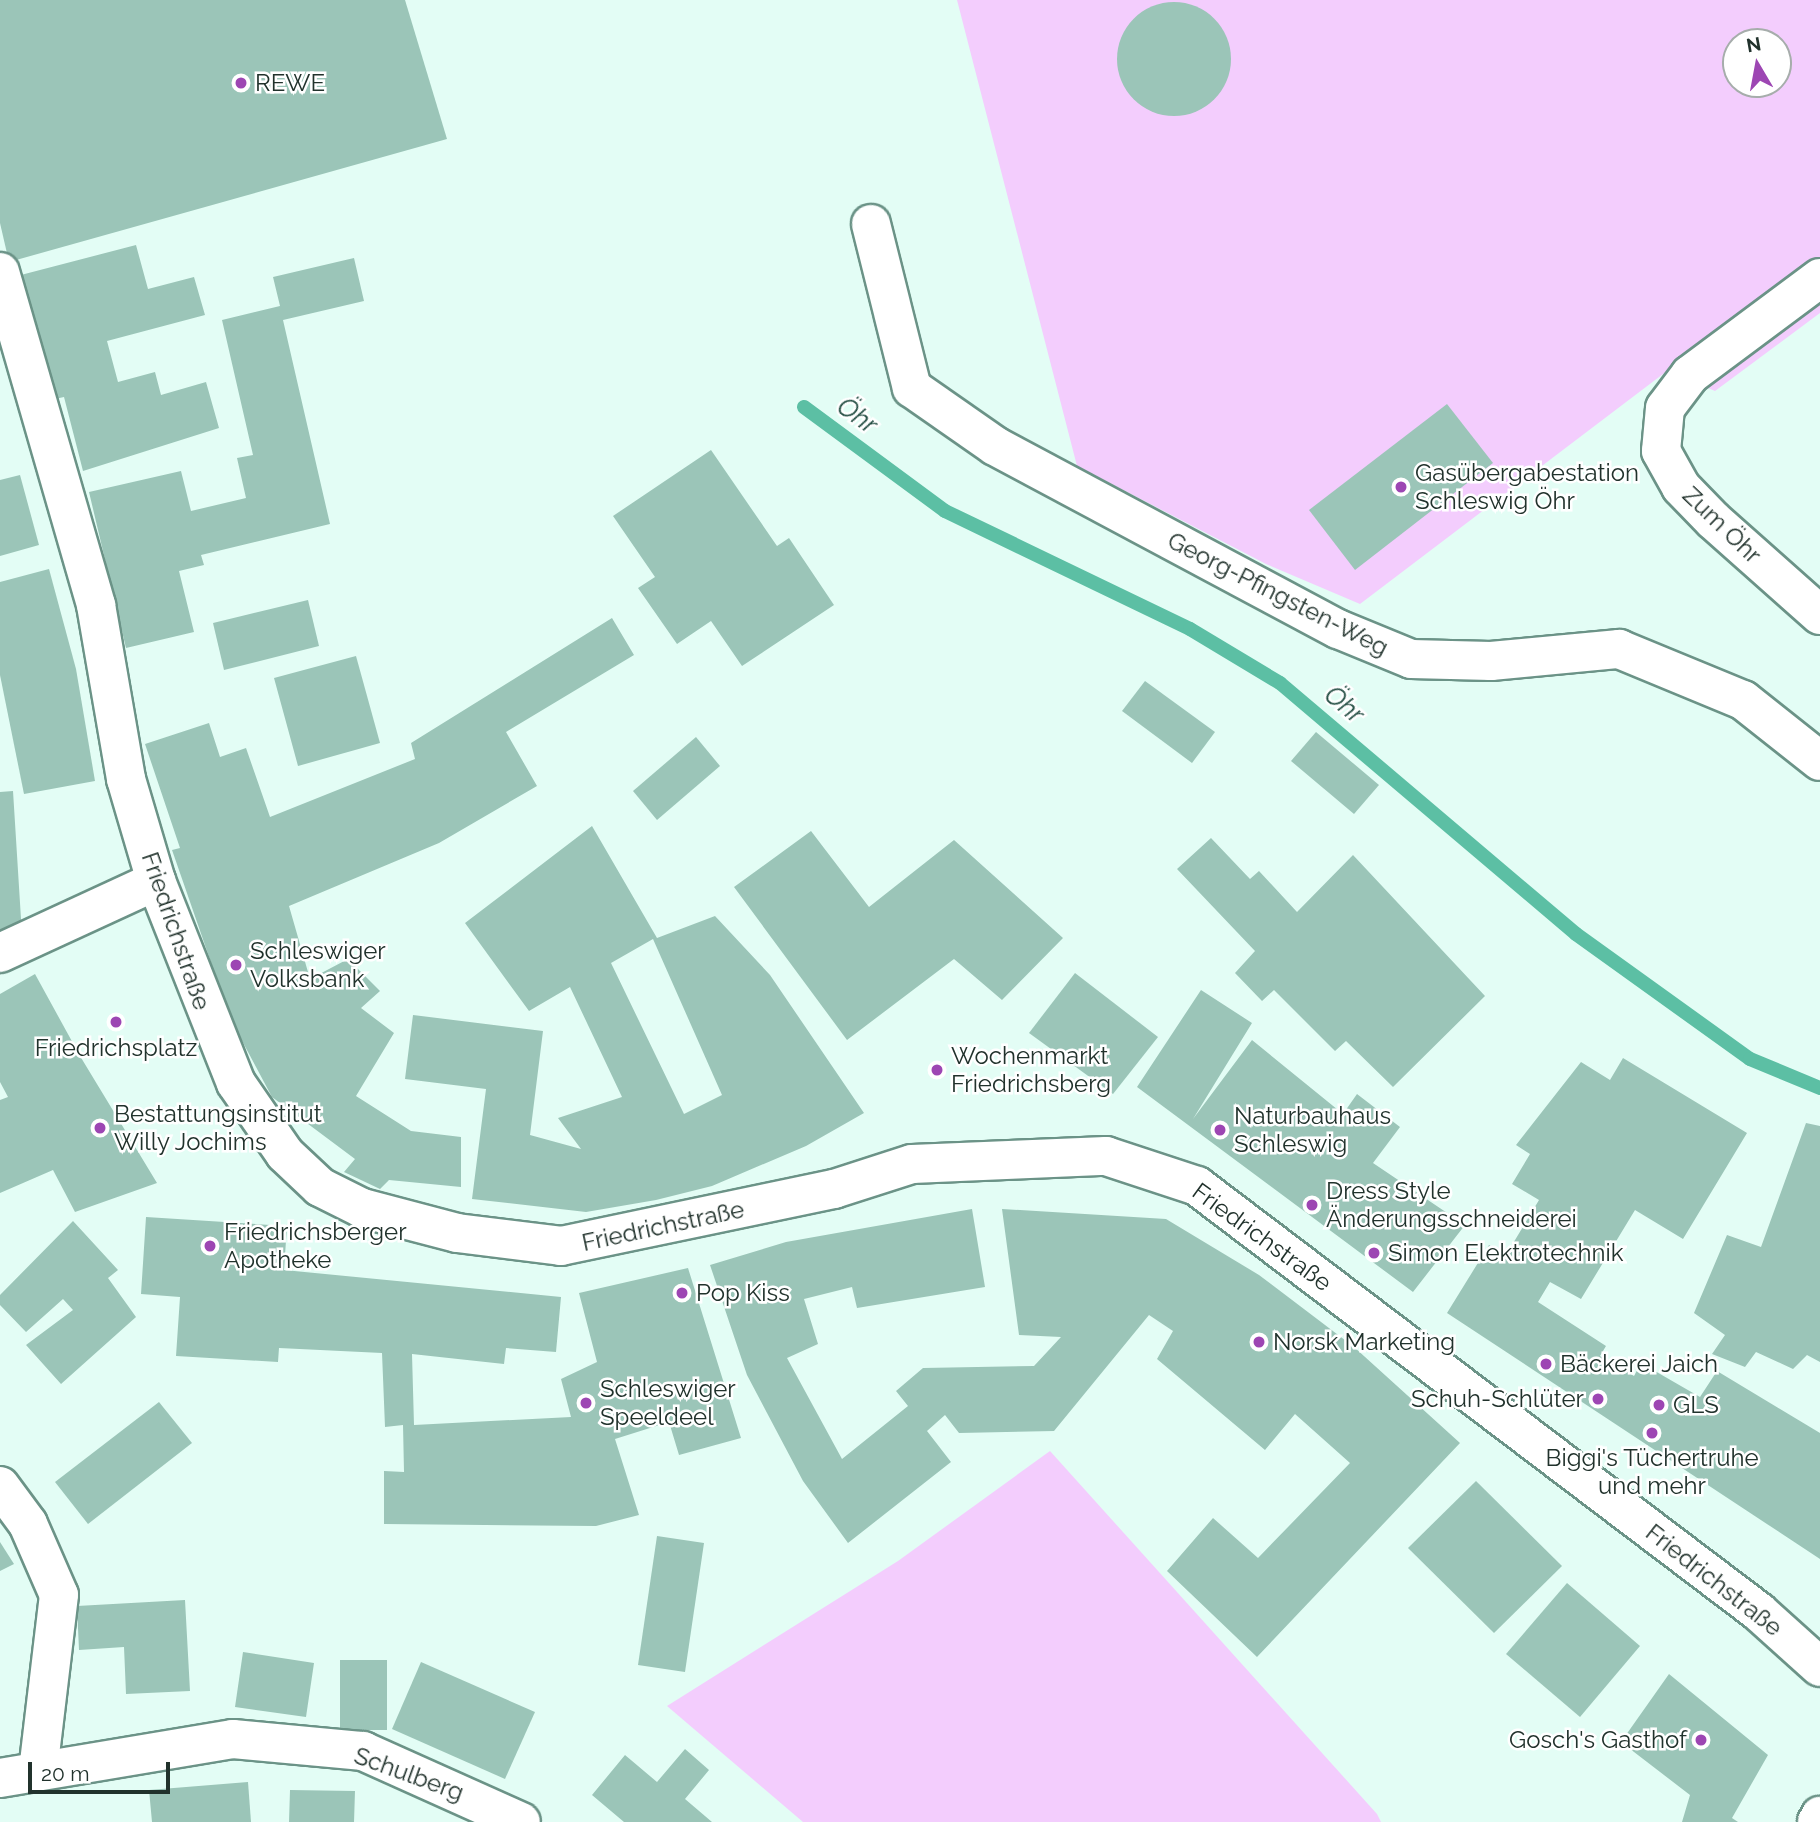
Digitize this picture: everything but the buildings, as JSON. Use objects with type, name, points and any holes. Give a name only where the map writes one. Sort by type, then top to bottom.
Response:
[{"type":"street","name":"Georg-Pfingsten-Weg","points":[[871,225],[912,388],[995,446],[1338,629],[1411,659],[1491,661],[1619,649],[1742,700],[1820,761]]},
{"type":"street","name":"Friedrichstraße","points":[[0,272],[96,605],[126,779],[156,881],[236,1083],[285,1154],[320,1187],[362,1208],[457,1233],[561,1246],[834,1189],[912,1164],[1106,1156],[1197,1186],[1759,1612],[1820,1667]]},
{"type":"street","name":"Zum Öhr","points":[[1820,278],[1690,375],[1665,408],[1661,452],[1681,486],[1713,520],[1820,615]]},
{"type":"street","points":[[0,953],[156,881]]},
{"type":"street","points":[[0,1486],[28,1524],[59,1595],[38,1770]]},
{"type":"street","name":"Schulberg","points":[[0,1778],[233,1739],[363,1751],[521,1822]]},
{"type":"street","points":[[1817,1822],[1820,1816]]},
{"type":"shaded area","points":[[957,0],[1820,0],[1820,313],[1715,391],[1667,371],[1360,604],[1266,564],[1077,466]]},
{"type":"shaded area","points":[[1050,1451],[1377,1814],[1381,1822],[803,1822],[667,1706],[898,1561]]},
{"type":"waterway","name":"Öhr","points":[[804,407],[945,511],[1190,629],[1280,683],[1576,934],[1750,1059],[1820,1088]]},
{"type":"place","name":"REWE","points":[[241,83]]},
{"type":"place","name":"Gasübergabestation Schleswig Öhr","points":[[1401,487]]},
{"type":"place","name":"Schleswiger Volksbank","points":[[236,965]]},
{"type":"place","name":"Friedrichsplatz","points":[[116,1022]]},
{"type":"place","name":"Wochenmarkt Friedrichsberg","points":[[937,1070]]},
{"type":"place","name":"Bestattungsinstitut Willy Jochims","points":[[100,1128]]},
{"type":"place","name":"Naturbauhaus Schleswig","points":[[1220,1130]]},
{"type":"place","name":"Dress Style Änderungsschneiderei","points":[[1312,1205]]},
{"type":"place","name":"Friedrichsberger Apotheke","points":[[210,1246]]},
{"type":"place","name":"Simon Elektrotechnik","points":[[1374,1253]]},
{"type":"place","name":"Pop Kiss","points":[[682,1293]]},
{"type":"place","name":"Norsk Marketing","points":[[1259,1342]]},
{"type":"place","name":"Bäckerei Jaich","points":[[1546,1364]]},
{"type":"place","name":"Schuh-Schlüter","points":[[1598,1399]]},
{"type":"place","name":"Schleswiger Speeldeel","points":[[586,1403]]},
{"type":"place","name":"GLS","points":[[1659,1405]]},
{"type":"place","name":"Biggi's Tüchertruhe und mehr","points":[[1652,1433]]},
{"type":"place","name":"Gosch's Gasthof","points":[[1701,1740]]}]
